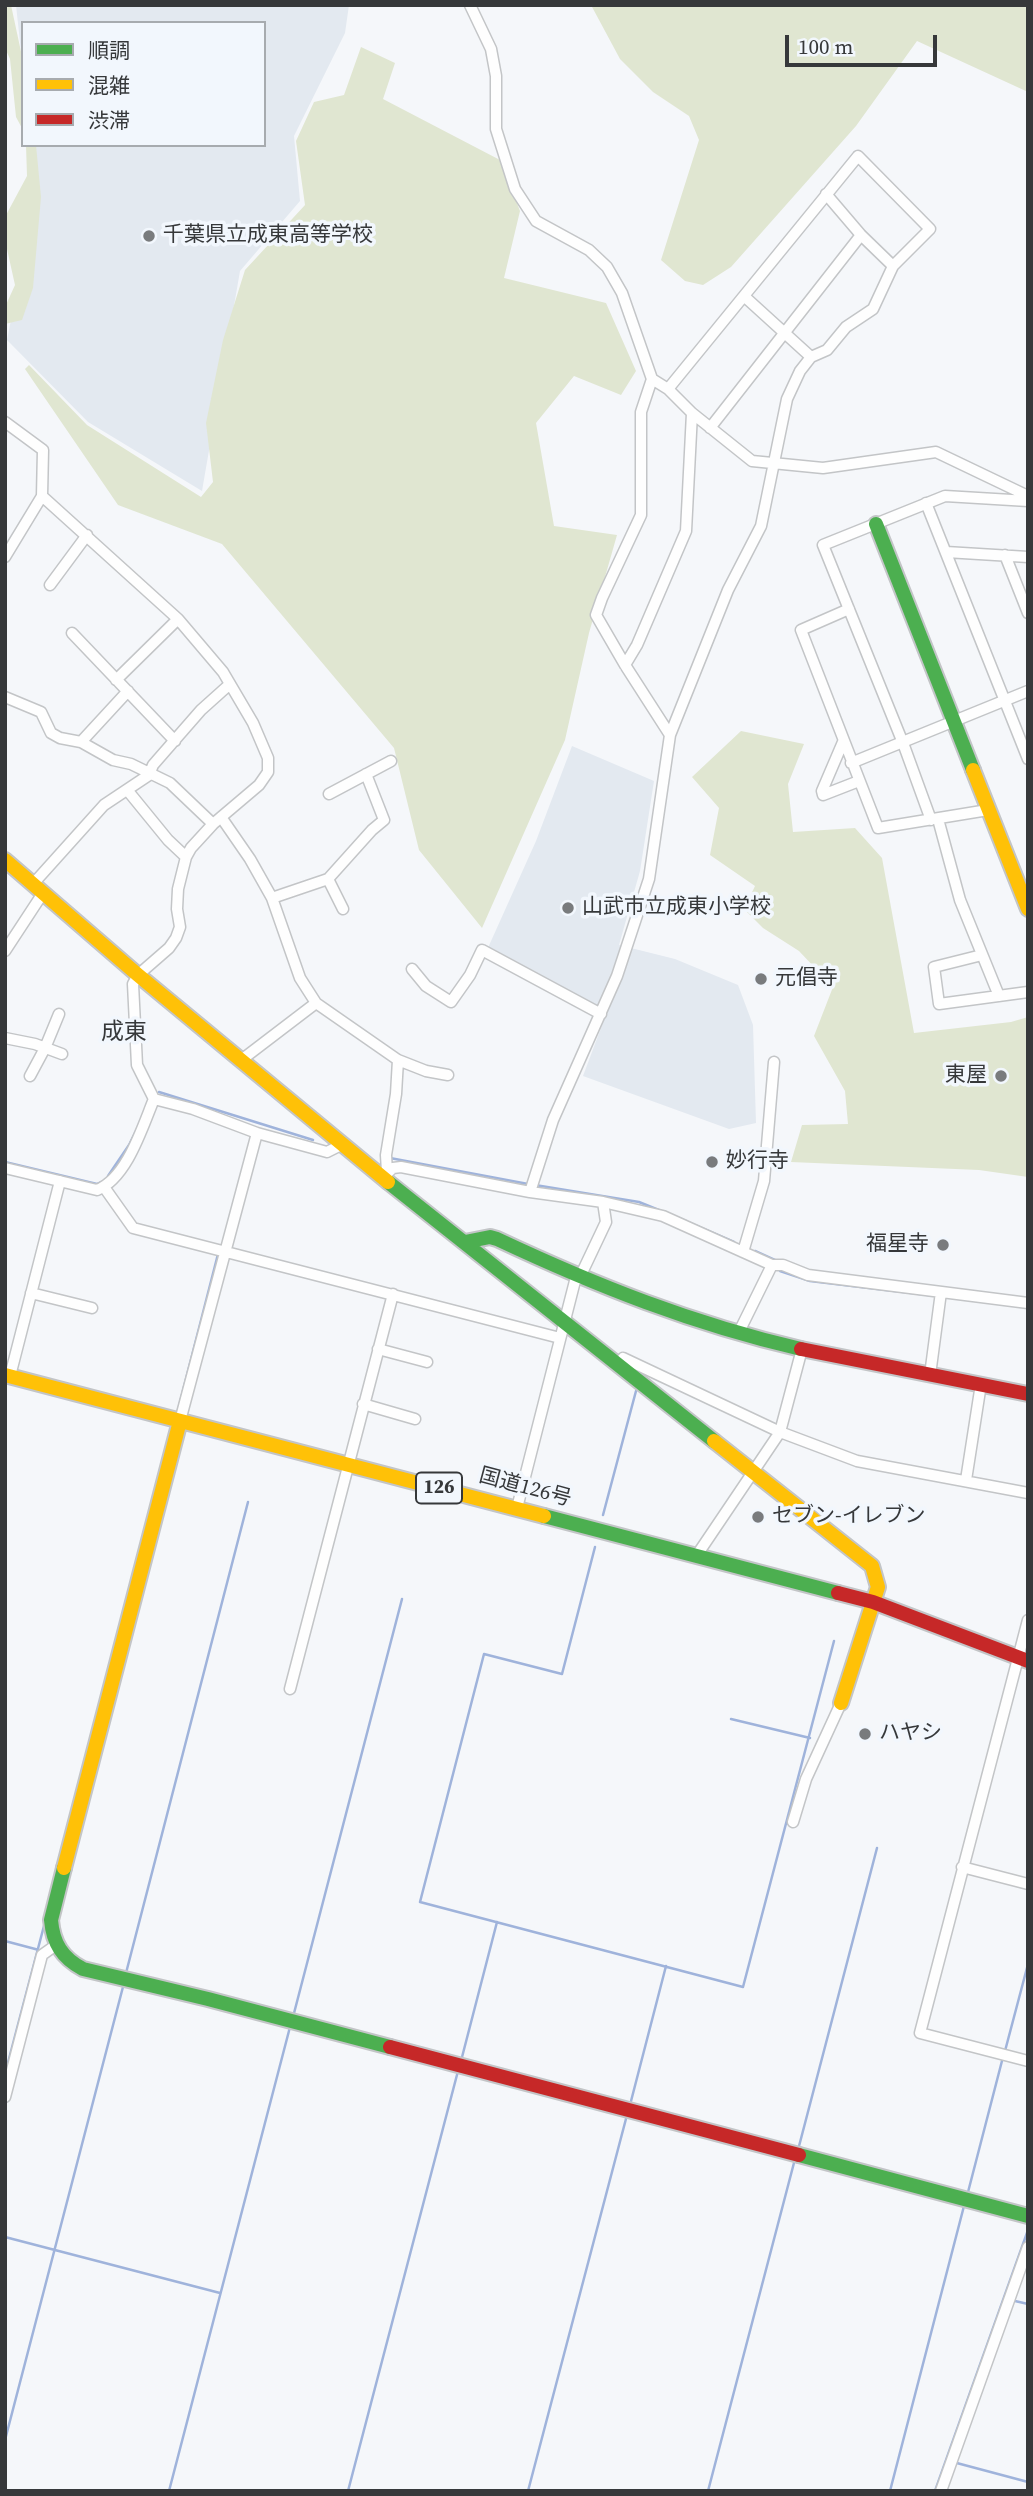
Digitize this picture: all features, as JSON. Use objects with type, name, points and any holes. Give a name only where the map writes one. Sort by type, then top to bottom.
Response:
[{"type":"main road","points":[[876,524],[988,810],[1024,890],[1028,909]]},
{"type":"main road","points":[[5,860],[341,1146],[385,1175],[564,1322],[872,1566],[878,1582],[841,1703]]},
{"type":"main road","points":[[465,1242],[489,1237],[497,1239],[578,1278],[641,1303],[738,1334],[1028,1394]]},
{"type":"main road","name":"国道126号","points":[[7,1376],[873,1602],[1023,1659]]},
{"type":"main road","points":[[180,1421],[51,1920],[56,1945],[67,1960],[83,1969],[208,1999],[1028,2216]]},
{"type":"street","points":[[470,5],[491,49],[496,76],[496,129],[514,189],[536,221],[589,250],[607,267],[622,293],[652,379],[642,412],[641,515],[596,615],[670,734]]},
{"type":"street","points":[[532,1187],[552,1120],[617,976],[649,879],[670,734],[728,590],[761,526],[788,399],[800,371],[811,357],[827,350],[846,327],[873,309],[893,266],[930,229],[858,156],[668,388]]},
{"type":"street","points":[[826,194],[861,235],[893,266]]},
{"type":"street","points":[[710,428],[861,235]]},
{"type":"street","points":[[745,297],[811,357]]},
{"type":"street","points":[[652,379],[668,388],[692,413],[752,461],[823,468],[936,452],[1028,498]]},
{"type":"street","points":[[625,665],[637,645],[686,531],[692,413]]},
{"type":"street","points":[[5,422],[43,450],[42,496],[5,557]]},
{"type":"street","points":[[5,1168],[97,1190],[104,1187],[131,1155],[154,1100],[137,1065],[135,1054],[137,1041],[134,984],[138,975],[169,948],[176,938],[180,927],[178,888],[191,848],[217,821],[259,785],[268,772],[268,758],[253,723],[223,671],[177,619],[42,496]]},
{"type":"street","points":[[999,996],[960,900],[935,820],[823,545],[945,496],[1028,498]]},
{"type":"street","points":[[926,503],[1028,759]]},
{"type":"street","points":[[50,585],[87,535]]},
{"type":"street","points":[[946,552],[1028,557]]},
{"type":"street","points":[[1005,555],[1028,613]]},
{"type":"street","points":[[849,609],[801,630],[878,828],[988,810]]},
{"type":"street","points":[[116,680],[177,619]]},
{"type":"street","points":[[72,633],[175,741]]},
{"type":"street","points":[[5,951],[38,888],[104,805],[149,775],[153,765],[201,710],[230,684]]},
{"type":"street","points":[[81,742],[128,691]]},
{"type":"street","points":[[851,762],[1028,691]]},
{"type":"street","points":[[5,697],[41,712],[51,733],[60,738],[81,742],[113,760],[131,764],[170,783],[217,821],[250,859],[272,898],[300,978],[316,1003],[398,1060],[426,1072],[447,1075]]},
{"type":"street","points":[[844,742],[822,791],[823,795],[859,781]]},
{"type":"street","points":[[329,794],[391,761]]},
{"type":"street","points":[[272,898],[328,879],[384,820],[366,774]]},
{"type":"street","points":[[128,791],[168,840],[186,857]]},
{"type":"street","points":[[328,879],[342,909]]},
{"type":"street","points":[[412,969],[426,986],[451,1002],[470,975],[482,950],[601,1014]]},
{"type":"street","points":[[982,955],[934,967],[939,1004],[1028,992]]},
{"type":"street","points":[[240,1061],[316,1003]]},
{"type":"street","points":[[30,1076],[59,1014]]},
{"type":"street","points":[[5,1038],[35,1044],[62,1055]]},
{"type":"street","points":[[385,1175],[398,1060]]},
{"type":"street","points":[[743,1252],[764,1181],[774,1062]]},
{"type":"street","points":[[154,1100],[192,1109],[257,1133],[327,1152],[341,1146]]},
{"type":"street","points":[[180,1421],[257,1133]]},
{"type":"street","points":[[385,1175],[393,1168],[401,1167],[532,1187],[663,1216],[743,1252],[808,1275],[940,1295],[1028,1303]]},
{"type":"street","points":[[7,1376],[60,1181]]},
{"type":"street","points":[[104,1187],[133,1228],[560,1338]]},
{"type":"street","points":[[517,1508],[564,1322],[578,1278],[606,1222],[603,1202]]},
{"type":"street","points":[[738,1334],[776,1265]]},
{"type":"street","points":[[31,1293],[92,1308]]},
{"type":"street","points":[[290,1689],[393,1294]]},
{"type":"street","points":[[930,1375],[940,1295]]},
{"type":"street","points":[[377,1349],[427,1362]]},
{"type":"street","points":[[697,1555],[780,1432],[802,1349]]},
{"type":"street","points":[[619,1365],[623,1358],[780,1432],[857,1461],[1028,1493]]},
{"type":"street","points":[[965,1480],[981,1384]]},
{"type":"street","points":[[363,1404],[415,1419]]},
{"type":"street","points":[[1028,1620],[1023,1659],[962,1867],[920,2033],[1028,2061]]},
{"type":"street","points":[[793,1822],[806,1779],[841,1703]]},
{"type":"street","points":[[962,1867],[1028,1884]]},
{"type":"street","points":[[5,2097],[42,1955],[56,1945]]},
{"type":"street","points":[[940,2491],[1028,2247]]},
{"type":"shaded area","name":"千葉県立成東高等学校","points":[[16,5],[349,5],[345,33],[294,136],[300,201],[240,271],[202,491],[88,422],[7,340],[36,194],[31,147],[266,147],[266,21],[21,21],[21,51]]},
{"type":"shaded area","name":"山武市立成東小学校","points":[[572,746],[654,781],[640,871],[619,945],[675,959],[738,985],[753,1025],[756,1123],[729,1129],[583,1076],[607,1012],[487,950],[536,841]]},
{"type":"green space","points":[[5,5],[11,5],[21,52],[21,126],[16,117],[10,59],[5,48]]},
{"type":"green space","points":[[591,5],[1028,5],[1028,92],[917,41],[856,126],[731,267],[703,285],[685,281],[661,260],[699,140],[689,116],[653,92],[620,59]]},
{"type":"green space","points":[[361,47],[395,63],[383,99],[500,160],[520,211],[504,278],[606,303],[636,371],[621,395],[574,376],[536,423],[554,526],[617,535],[589,633],[565,740],[482,928],[419,850],[394,748],[222,544],[118,505],[25,369],[29,365],[87,425],[201,497],[213,482],[206,423],[223,340],[245,270],[305,205],[296,141],[314,102],[344,95]]},
{"type":"green space","points":[[26,147],[36,147],[41,197],[33,288],[22,320],[5,324],[5,307],[15,285],[5,240],[5,217],[27,176]]},
{"type":"green space","points":[[741,731],[804,744],[788,784],[793,832],[855,828],[882,858],[914,1033],[1011,1022],[1028,1017],[1028,1177],[979,1170],[791,1162],[802,1125],[848,1124],[845,1091],[814,1036],[833,987],[799,951],[763,928],[744,909],[755,886],[710,855],[719,808],[692,777]]},
{"type":"waterway","points":[[159,1092],[313,1140]]},
{"type":"waterway","points":[[108,1176],[139,1125]]},
{"type":"waterway","points":[[390,1158],[528,1184]]},
{"type":"waterway","points":[[5,1162],[97,1184],[101,1182]]},
{"type":"waterway","points":[[535,1185],[639,1202],[686,1221]]},
{"type":"waterway","points":[[690,1223],[734,1242]]},
{"type":"waterway","points":[[755,1251],[777,1261]]},
{"type":"waterway","points":[[177,1414],[218,1254]]},
{"type":"waterway","points":[[779,1267],[780,1271],[810,1281],[970,1300]]},
{"type":"waterway","points":[[603,1515],[636,1391]]},
{"type":"waterway","points":[[126,1973],[248,1502]]},
{"type":"waterway","points":[[595,1547],[562,1674],[484,1654],[420,1902],[743,1987],[834,1641]]},
{"type":"waterway","points":[[293,2017],[402,1599]]},
{"type":"waterway","points":[[731,1719],[810,1738]]},
{"type":"waterway","points":[[798,2150],[877,1848]]},
{"type":"waterway","points":[[5,2074],[45,1922]]},
{"type":"waterway","points":[[461,2061],[497,1922]]},
{"type":"waterway","points":[[5,1941],[39,1950]]},
{"type":"waterway","points":[[1005,2051],[1028,1964]]},
{"type":"waterway","points":[[630,2105],[666,1966]]},
{"type":"waterway","points":[[5,2440],[124,1983]]},
{"type":"waterway","points":[[169,2491],[290,2027]]},
{"type":"waterway","points":[[967,2196],[1003,2057]]},
{"type":"waterway","points":[[348,2491],[458,2071]]},
{"type":"waterway","points":[[528,2491],[627,2115]]},
{"type":"waterway","points":[[708,2491],[795,2159]]},
{"type":"waterway","points":[[890,2491],[964,2206]]},
{"type":"waterway","points":[[935,2491],[1028,2230]]},
{"type":"waterway","points":[[5,2237],[220,2293]]},
{"type":"waterway","points":[[1015,2301],[1028,2304]]},
{"type":"waterway","points":[[953,2462],[1028,2482]]},
{"type":"traffic: fast","points":[[876,524],[973,770]]},
{"type":"traffic: fast","points":[[388,1182],[714,1441]]},
{"type":"traffic: fast","points":[[465,1242],[490,1237],[497,1239],[684,1316],[801,1349]]},
{"type":"traffic: fast","points":[[544,1516],[838,1593]]},
{"type":"traffic: fast","points":[[64,1868],[51,1920],[52,1928],[56,1943],[64,1955],[83,1969],[390,2047]]},
{"type":"traffic: fast","points":[[799,2155],[1028,2216]]},
{"type":"traffic: slow","points":[[973,770],[1028,909]]},
{"type":"traffic: slow","points":[[5,860],[138,975],[388,1182]]},
{"type":"traffic: slow","points":[[5,1375],[544,1516]]},
{"type":"traffic: slow","points":[[64,1868],[180,1421]]},
{"type":"traffic: slow","points":[[714,1441],[872,1566],[878,1587],[841,1703]]},
{"type":"traffic: jam","points":[[801,1349],[1028,1394]]},
{"type":"traffic: jam","points":[[838,1593],[873,1602],[1028,1661]]},
{"type":"traffic: jam","points":[[390,2047],[799,2155]]},
{"type":"place","name":"千葉県立成東高等学校","points":[[149,236]]},
{"type":"place","name":"山武市立成東小学校","points":[[568,908]]},
{"type":"place","name":"元倡寺","points":[[761,979]]},
{"type":"place","name":"東屋","points":[[1001,1076]]},
{"type":"place","name":"妙行寺","points":[[712,1162]]},
{"type":"place","name":"福星寺","points":[[943,1245]]},
{"type":"place","name":"セブン-イレブン","points":[[758,1517]]},
{"type":"place","name":"ハヤシ","points":[[865,1734]]},
{"type":"district","name":"成東","points":[[124,1033]]}]
